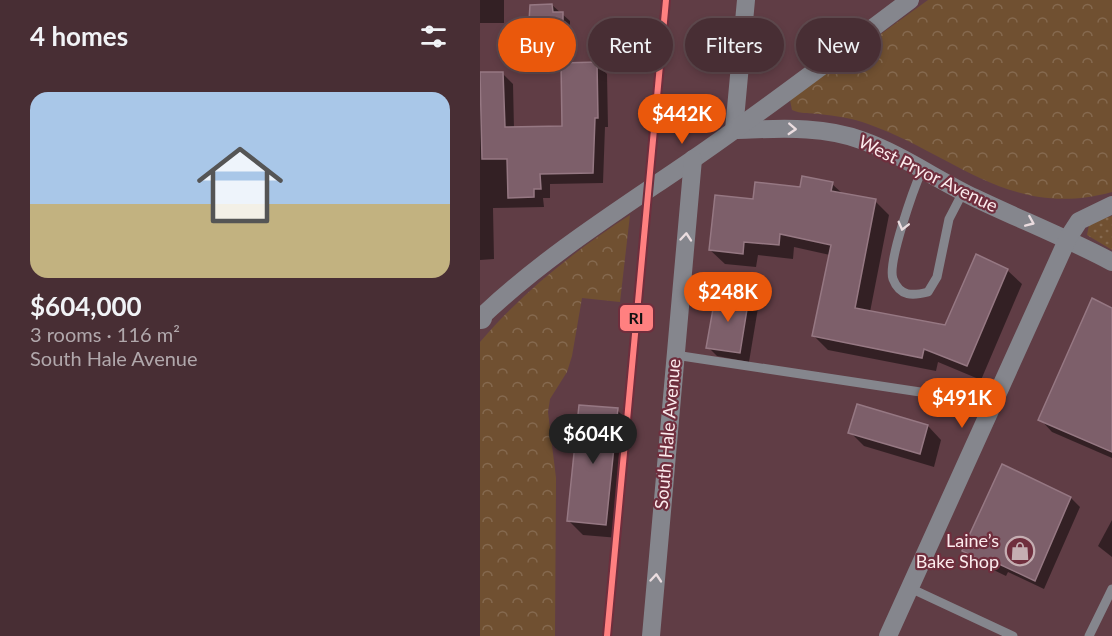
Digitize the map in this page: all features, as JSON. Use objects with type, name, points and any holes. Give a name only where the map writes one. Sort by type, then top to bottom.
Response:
[{"type":"street","points":[[734,130],[746,0]]},
{"type":"street","points":[[480,318],[520,282],[576,238],[734,130],[910,0]]},
{"type":"street","name":"West Pryor Avenue","points":[[734,130],[787,128],[826,132],[861,140],[963,192],[1068,238],[1112,262]]},
{"type":"street","name":"South Hale Avenue","points":[[651,636],[693,159]]},
{"type":"street","points":[[888,636],[1068,238],[1079,221],[1112,205]]},
{"type":"lane","points":[[922,170],[910,198],[894,265],[893,279],[903,293],[913,296],[928,292],[937,277],[949,219],[963,192]]},
{"type":"lane","points":[[675,355],[993,403]]},
{"type":"lane","points":[[910,588],[1013,636]]},
{"type":"lane","points":[[1089,636],[1112,589]]},
{"type":"green space","points":[[928,0],[1112,0],[1112,192],[1076,198],[1044,198],[1013,191],[868,124],[792,110],[790,100],[829,72],[881,72],[881,34]]},
{"type":"green space","points":[[630,215],[620,302],[582,298],[567,372],[550,399],[548,412],[556,478],[555,636],[480,636],[480,342],[550,273]]},
{"type":"green space","points":[[1112,216],[1112,250],[1087,235],[1089,225],[1096,220]]},
{"type":"building","points":[[552,4],[553,12],[563,12],[563,18],[529,18],[530,5]]},
{"type":"building","points":[[588,62],[588,72],[597,72],[598,118],[595,118],[593,173],[540,174],[541,189],[534,189],[534,197],[508,198],[507,159],[482,159],[480,72],[503,72],[505,127],[562,126],[561,72],[576,72],[576,63]]},
{"type":"building","points":[[802,176],[833,182],[831,191],[876,199],[855,308],[945,325],[976,254],[1008,269],[967,366],[924,349],[922,358],[812,336],[831,245],[780,234],[779,245],[744,242],[743,254],[709,250],[715,195],[753,199],[755,182],[800,187]]},
{"type":"building","points":[[716,292],[749,297],[740,353],[706,348]]},
{"type":"building","points":[[1092,298],[1112,308],[1112,452],[1038,420]]},
{"type":"building","points":[[857,404],[928,425],[920,454],[848,433]]},
{"type":"building","points":[[579,405],[618,408],[606,525],[567,521]]},
{"type":"building","points":[[1002,464],[1071,497],[1035,581],[999,564],[997,568],[962,551]]},
{"type":"transit line","name":"RI","points":[[607,636],[666,0]]},
{"type":"place","name":"Laine’s Bake Shop","points":[[1020,551]]}]
